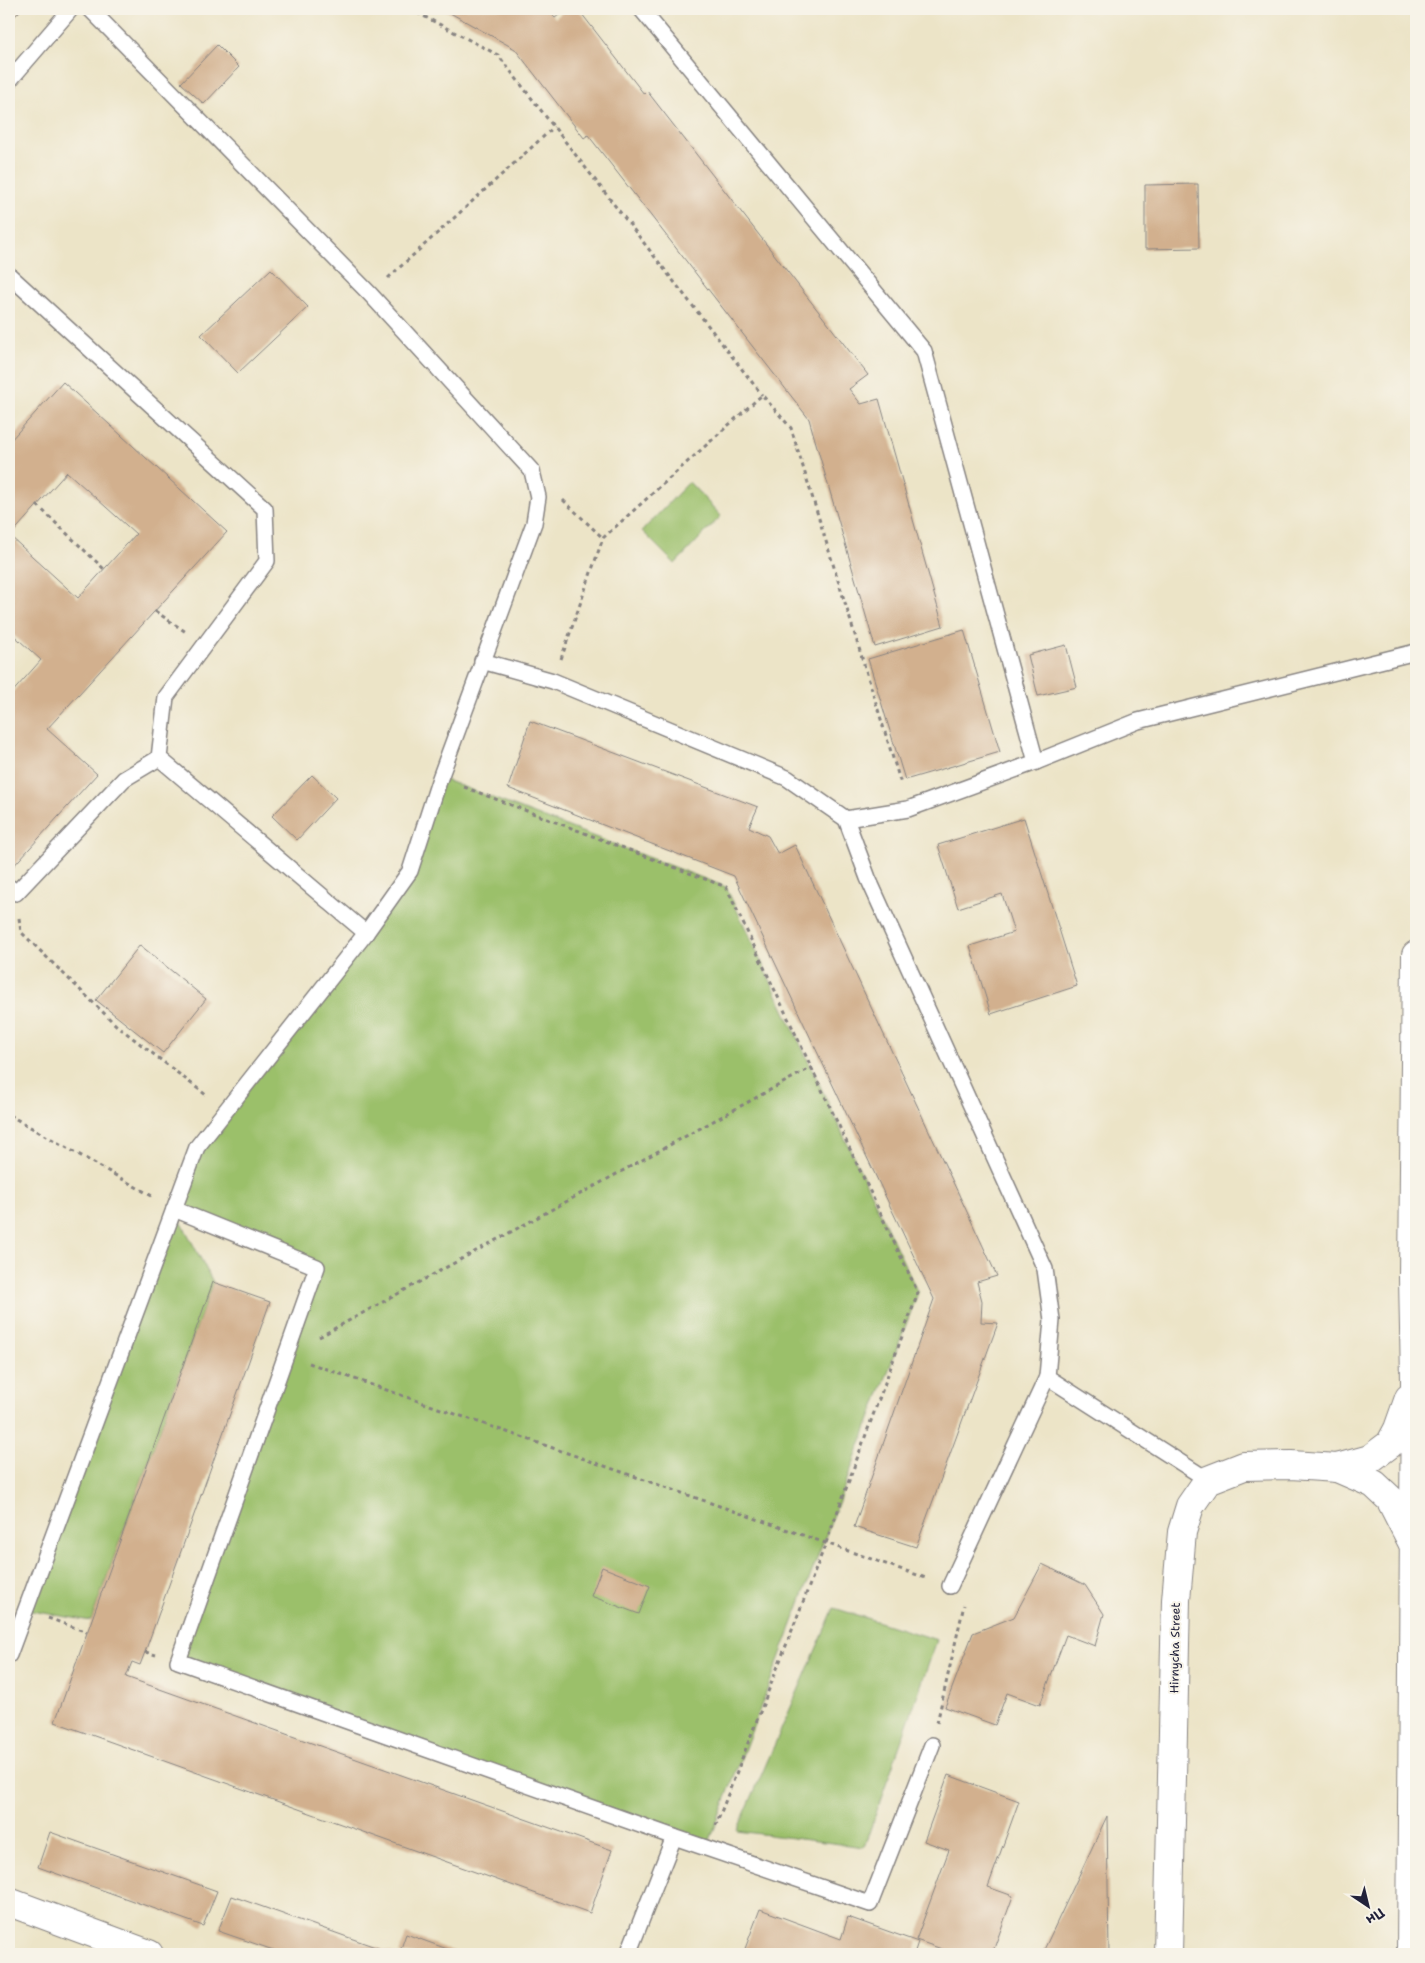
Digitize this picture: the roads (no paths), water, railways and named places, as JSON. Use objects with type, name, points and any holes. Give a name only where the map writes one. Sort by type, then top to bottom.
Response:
[{"type":"main road","points":[[1411,1954],[1416,955]]},
{"type":"main road","points":[[1208,1480],[1244,1466],[1291,1465],[1337,1468],[1370,1459],[1390,1444],[1398,1429],[1415,1380]]},
{"type":"main road","points":[[1337,1468],[1374,1484],[1390,1499],[1414,1546]]},
{"type":"main road","name":"Hirnycha Street","points":[[1168,1954],[1176,1600],[1182,1532],[1190,1506],[1208,1480]]},
{"type":"main road","points":[[9,1902],[149,1954]]},
{"type":"lane","points":[[9,81],[71,9]]},
{"type":"lane","points":[[9,1655],[198,1148],[366,933],[410,871],[440,778],[534,524],[538,497],[532,471],[370,294],[90,9]]},
{"type":"lane","points":[[641,9],[924,350],[1036,762]]},
{"type":"lane","points":[[9,275],[265,509],[267,561],[166,697],[159,758]]},
{"type":"lane","points":[[846,819],[908,809],[1036,762],[1138,721],[1416,652]]},
{"type":"lane","points":[[482,661],[553,681],[786,778],[846,819],[868,878],[1045,1269],[1052,1320],[1048,1377],[950,1586]]},
{"type":"lane","points":[[12,890],[124,779],[159,758]]},
{"type":"lane","points":[[159,758],[366,933]]},
{"type":"lane","points":[[174,1209],[317,1267],[178,1661],[674,1837],[870,1904],[932,1745]]},
{"type":"lane","points":[[1048,1377],[1208,1480]]},
{"type":"lane","points":[[628,1954],[674,1837]]}]
